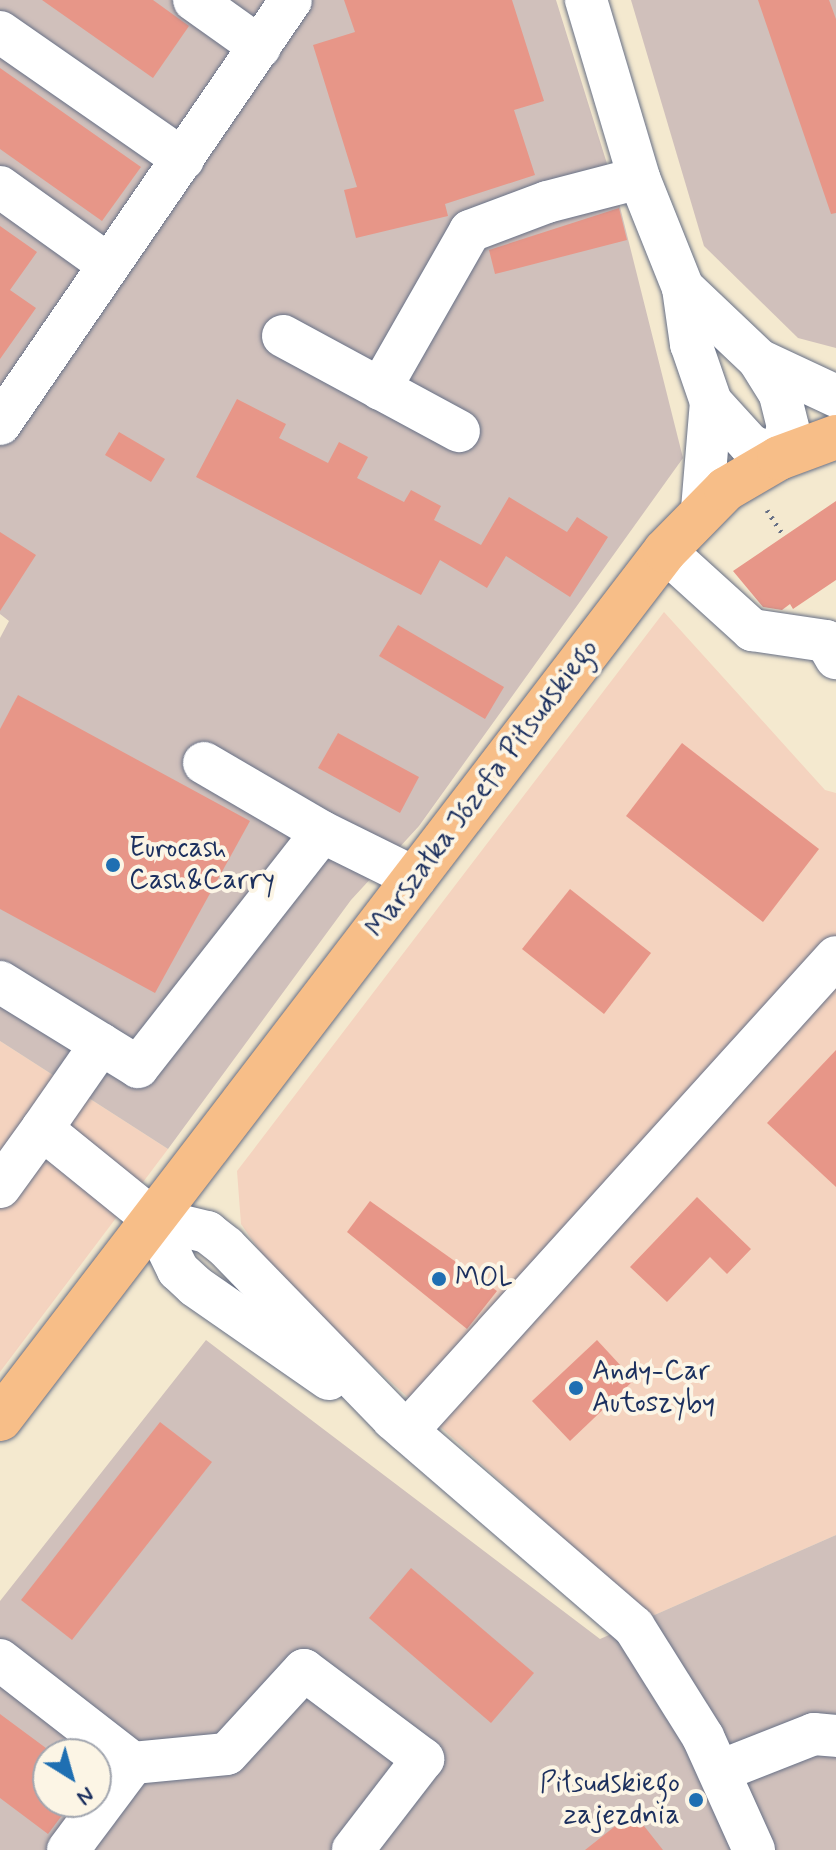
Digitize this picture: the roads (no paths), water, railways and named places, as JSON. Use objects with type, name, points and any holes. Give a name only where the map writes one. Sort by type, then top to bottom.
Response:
[{"type":"main road","name":"Marszałka Józefa Piłsudskiego","points":[[0,1419],[665,551],[702,509],[726,489],[779,458],[836,437]]},
{"type":"street","points":[[194,0],[260,47]]},
{"type":"street","points":[[0,424],[291,0]]},
{"type":"street","points":[[586,0],[639,178],[683,288],[691,344],[711,402],[750,445],[779,458],[788,427],[780,394],[759,360],[683,288]]},
{"type":"street","points":[[0,32],[183,159]]},
{"type":"street","points":[[380,389],[470,231],[547,202],[639,178]]},
{"type":"street","points":[[0,187],[109,265]]},
{"type":"street","points":[[283,336],[459,431]]},
{"type":"street","points":[[759,360],[836,396]]},
{"type":"street","points":[[702,509],[711,402]]},
{"type":"street","points":[[665,551],[752,630],[826,641],[836,658]]},
{"type":"street","points":[[204,763],[322,832],[415,878]]},
{"type":"street","points":[[0,982],[138,1067],[322,832]]},
{"type":"street","points":[[400,1425],[836,957]]},
{"type":"street","points":[[0,1187],[101,1044]]},
{"type":"street","points":[[42,1129],[163,1207],[178,1270],[195,1286],[400,1425],[634,1627],[669,1677],[720,1771],[754,1850]]},
{"type":"street","points":[[0,1660],[133,1763],[227,1754],[304,1670],[423,1759],[353,1850]]},
{"type":"street","points":[[720,1771],[814,1734],[836,1736]]},
{"type":"street","points":[[68,1850],[133,1763]]},
{"type":"place","name":"Eurocash Cash&Carry","points":[[113,865]]},
{"type":"place","name":"MOL","points":[[439,1279]]},
{"type":"place","name":"Andy-Car Autoszyby","points":[[576,1388]]},
{"type":"place","name":"Piłsudskiego zajezdnia","points":[[696,1800]]}]
